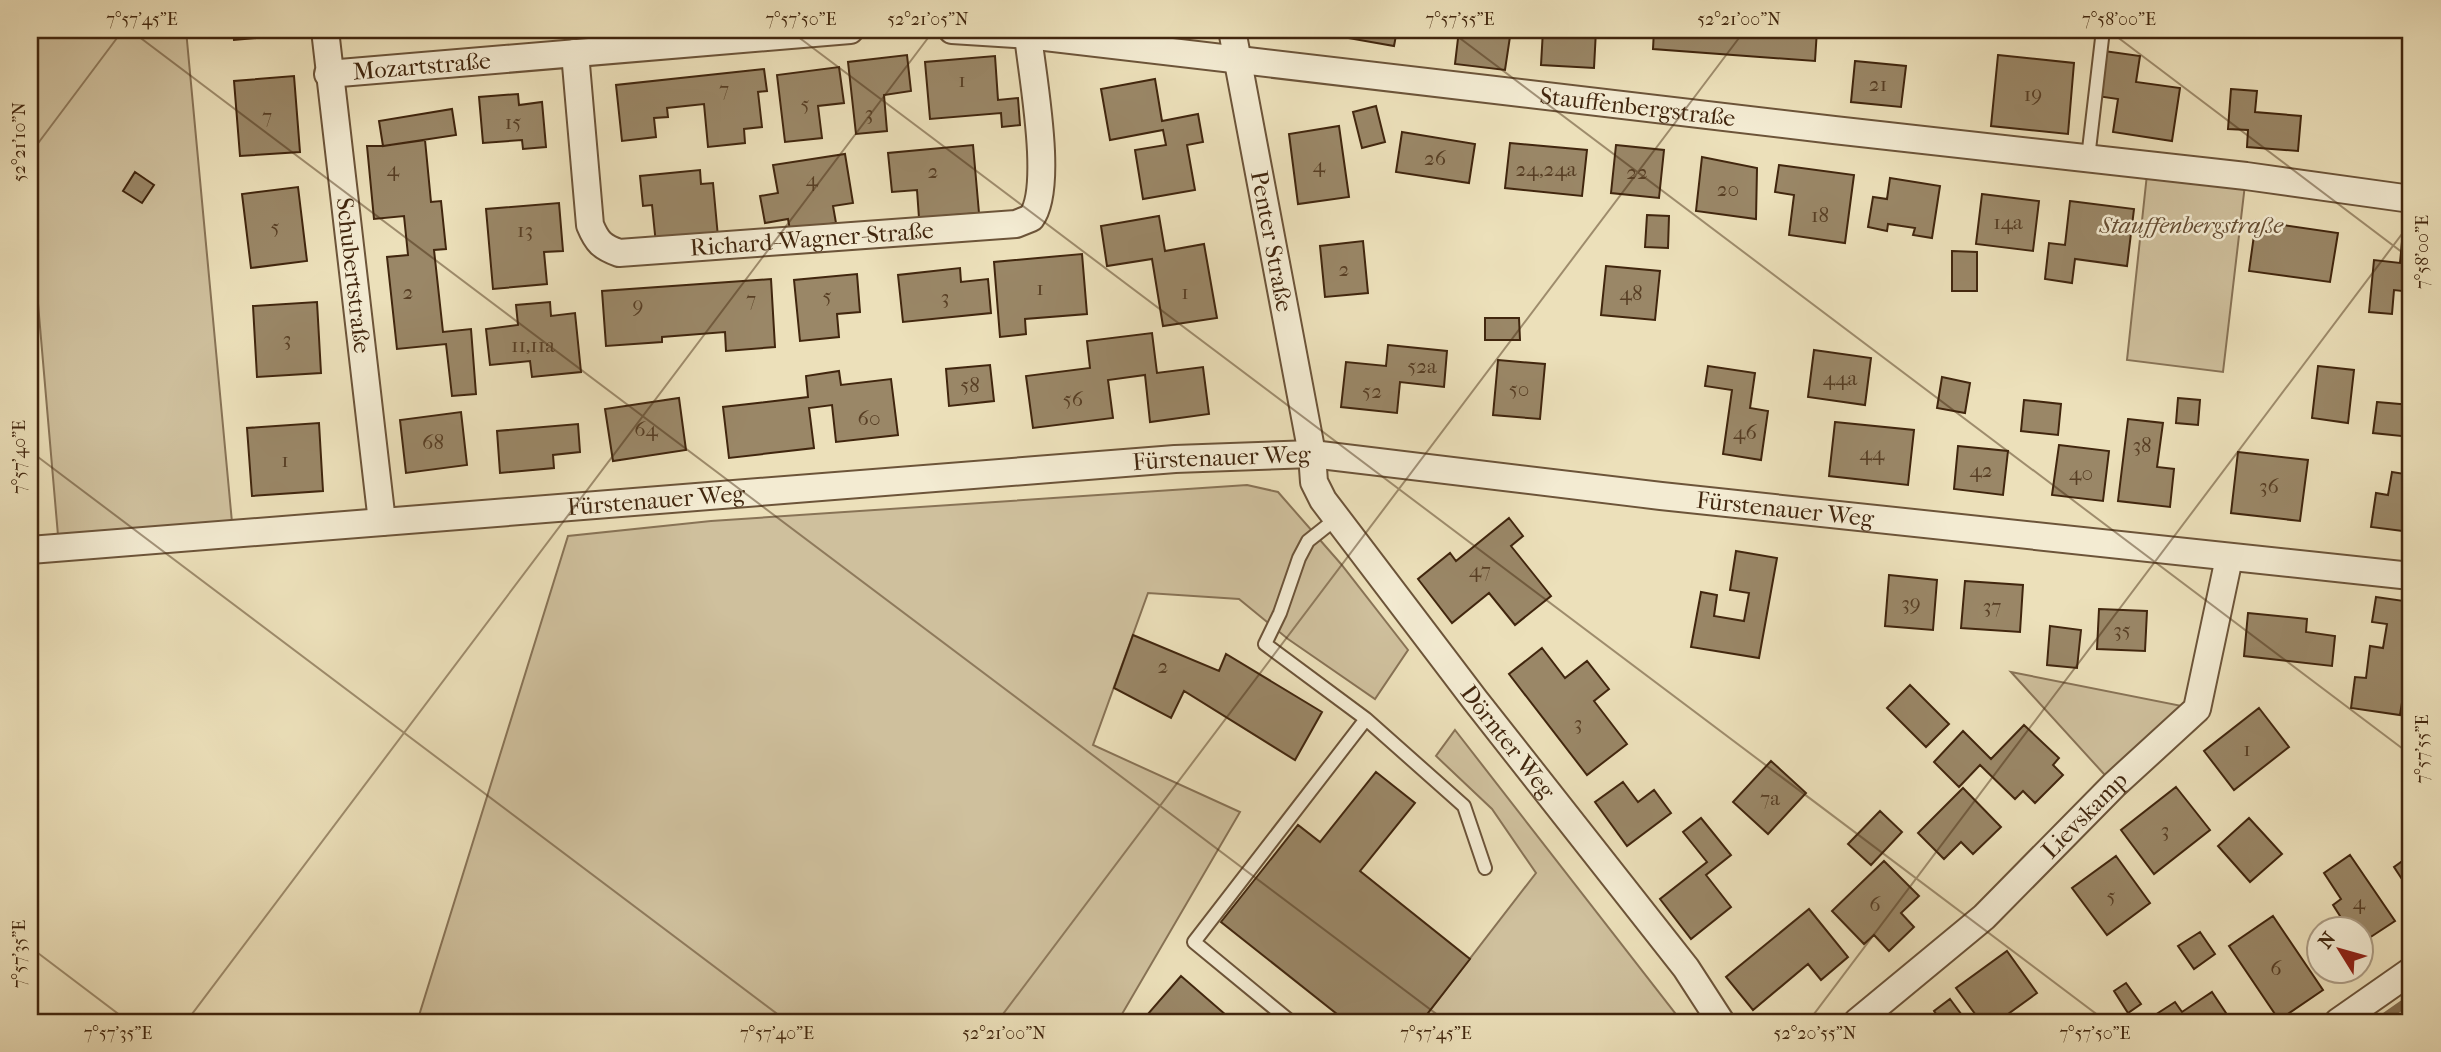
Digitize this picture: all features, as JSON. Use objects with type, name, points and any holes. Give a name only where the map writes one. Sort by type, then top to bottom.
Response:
[{"type":"street","name":"Schubertstraße","points":[[325,30],[382,522]]},
{"type":"street","name":"Mozartstraße","points":[[328,74],[850,30]]},
{"type":"street","points":[[952,30],[1028,35],[1237,60]]},
{"type":"street","name":"Penter Straße","points":[[1232,30],[1312,454]]},
{"type":"street","name":"Richard-Wagner-Straße","points":[[575,53],[590,225],[596,242],[619,253],[1016,224],[1031,218],[1037,211],[1040,200],[1042,165],[1028,35]]},
{"type":"street","name":"Stauffenbergstraße","points":[[1237,60],[2246,176],[2411,200]]},
{"type":"street","name":"Dörnter Weg","points":[[1312,454],[1314,482],[1323,500],[1483,711],[1686,968],[1721,1022]]},
{"type":"street","name":"Fürstenauer Weg","points":[[30,550],[1175,459],[1312,454],[1661,496],[2411,576]]},
{"type":"street","name":"Lievskamp","points":[[1857,1022],[1984,917],[2114,785],[2197,709],[2230,558]]},
{"type":"street","points":[[2338,1022],[2411,971]]},
{"type":"lane","points":[[2088,158],[2103,30]]},
{"type":"lane","points":[[1337,518],[1308,541],[1265,644],[1366,719],[1464,806],[1485,868]]},
{"type":"lane","points":[[1291,1022],[1194,942],[1366,719]]},
{"type":"green space","points":[[30,30],[186,30],[233,533],[59,547],[30,211]]},
{"type":"green space","name":"Stauffenbergstraße","points":[[2148,165],[2246,176],[2223,372],[2127,360]]},
{"type":"green space","points":[[1247,485],[1278,492],[1341,564],[1408,650],[1375,699],[1288,639],[1239,599],[1148,593],[1093,745],[1240,812],[1122,1014],[1130,1022],[417,1022],[568,536],[711,521]]},
{"type":"green space","points":[[2011,672],[2197,709],[2114,785]]},
{"type":"green space","points":[[1455,730],[1682,1022],[1421,1022],[1536,873],[1492,809],[1436,756]]},
{"type":"building","points":[[233,30],[289,30],[289,35],[234,40]]},
{"type":"building","points":[[1349,30],[1397,30],[1394,46],[1348,38]]},
{"type":"building","points":[[1459,30],[1511,30],[1505,70],[1455,64]]},
{"type":"building","points":[[1543,30],[1596,30],[1594,68],[1541,65]]},
{"type":"building","points":[[1654,30],[1817,30],[1815,61],[1653,49]]},
{"type":"building","points":[[1851,30],[1881,30],[1880,34]]},
{"type":"building","points":[[2104,51],[2140,56],[2136,82],[2180,88],[2172,141],[2113,132],[2118,99],[2097,96]]},
{"type":"building","points":[[907,55],[911,91],[884,95],[887,131],[856,134],[848,62]]},
{"type":"building","points":[[1998,55],[2074,63],[2068,134],[1991,126]]},
{"type":"building","points":[[995,56],[998,100],[1018,98],[1020,125],[1002,127],[1001,113],[930,119],[925,62]]},
{"type":"building","points":[[1855,61],[1906,66],[1901,107],[1851,102]]},
{"type":"building","points":[[839,67],[844,103],[818,106],[822,138],[785,142],[777,75]]},
{"type":"building","points":[[764,69],[767,91],[758,92],[762,127],[744,129],[745,143],[708,147],[704,104],[667,108],[668,117],[654,118],[656,137],[622,141],[616,85]]},
{"type":"building","points":[[294,76],[300,152],[240,156],[234,81]]},
{"type":"building","points":[[1155,79],[1162,121],[1198,114],[1203,142],[1187,145],[1195,190],[1143,199],[1135,150],[1166,145],[1163,130],[1110,140],[1101,89]]},
{"type":"building","points":[[2231,89],[2257,91],[2255,112],[2301,116],[2298,151],[2247,147],[2248,130],[2228,129]]},
{"type":"building","points":[[518,94],[519,105],[542,102],[546,147],[523,149],[522,140],[483,143],[479,97]]},
{"type":"building","points":[[1376,106],[1385,142],[1362,148],[1353,112]]},
{"type":"building","points":[[452,109],[456,135],[383,146],[379,121]]},
{"type":"building","points":[[1339,126],[1349,197],[1298,204],[1289,134]]},
{"type":"building","points":[[1402,132],[1475,144],[1469,183],[1396,172]]},
{"type":"building","points":[[425,140],[431,202],[441,201],[446,249],[434,250],[443,332],[471,329],[476,394],[452,396],[446,344],[397,349],[387,257],[408,255],[404,216],[374,219],[367,146]]},
{"type":"building","points":[[1510,143],[1587,150],[1582,196],[1505,188]]},
{"type":"building","points":[[973,145],[979,213],[919,218],[917,190],[892,192],[888,153]]},
{"type":"building","points":[[1616,145],[1664,150],[1659,198],[1611,193]]},
{"type":"building","points":[[845,154],[853,203],[833,206],[836,223],[790,230],[788,219],[765,223],[760,196],[778,193],[773,165]]},
{"type":"building","points":[[1702,157],[1757,168],[1756,219],[1696,211]]},
{"type":"building","points":[[1779,165],[1854,175],[1845,243],[1789,235],[1794,195],[1775,192]]},
{"type":"building","points":[[700,170],[701,184],[713,183],[718,237],[656,244],[652,205],[643,206],[640,176]]},
{"type":"building","points":[[135,172],[154,185],[142,203],[123,191]]},
{"type":"building","points":[[1890,178],[1940,186],[1932,238],[1913,235],[1915,228],[1888,224],[1887,231],[1868,227],[1873,197],[1887,199]]},
{"type":"building","points":[[298,187],[307,261],[251,268],[242,194]]},
{"type":"building","points":[[1982,194],[2039,201],[2033,251],[1976,244]]},
{"type":"building","points":[[2070,201],[2134,209],[2127,266],[2075,259],[2072,283],[2045,279],[2049,243],[2065,245]]},
{"type":"building","points":[[559,203],[563,251],[544,252],[547,284],[493,289],[486,209]]},
{"type":"building","points":[[1647,215],[1669,216],[1668,248],[1645,247]]},
{"type":"building","points":[[1159,216],[1165,251],[1204,244],[1217,318],[1163,326],[1152,259],[1107,266],[1101,226]]},
{"type":"building","points":[[2256,221],[2338,233],[2330,282],[2249,271]]},
{"type":"building","points":[[2403,231],[2411,232],[2411,292],[2394,290],[2392,314],[2369,312],[2374,260],[2400,263]]},
{"type":"building","points":[[1363,241],[1368,293],[1325,297],[1320,246]]},
{"type":"building","points":[[1952,251],[1977,252],[1977,291],[1952,291]]},
{"type":"building","points":[[1082,254],[1087,314],[1025,319],[1026,334],[1000,337],[994,262]]},
{"type":"building","points":[[1606,266],[1660,271],[1655,320],[1601,315]]},
{"type":"building","points":[[960,268],[961,282],[988,279],[991,313],[903,322],[898,275]]},
{"type":"building","points":[[857,274],[860,312],[837,314],[839,337],[800,341],[794,280]]},
{"type":"building","points":[[771,279],[775,347],[726,351],[725,332],[662,337],[662,342],[606,346],[602,291]]},
{"type":"building","points":[[317,302],[321,373],[257,377],[253,306]]},
{"type":"building","points":[[550,302],[551,316],[575,313],[581,372],[532,377],[530,361],[490,365],[486,329],[518,325],[516,305]]},
{"type":"building","points":[[1485,318],[1519,318],[1520,340],[1485,340]]},
{"type":"building","points":[[1152,333],[1157,373],[1203,367],[1209,414],[1150,422],[1145,375],[1108,380],[1113,418],[1033,428],[1026,376],[1090,368],[1087,341]]},
{"type":"building","points":[[1388,345],[1447,351],[1444,387],[1400,382],[1397,413],[1341,407],[1346,362],[1386,366]]},
{"type":"building","points":[[1814,350],[1871,358],[1865,405],[1808,397]]},
{"type":"building","points":[[1498,360],[1545,364],[1540,419],[1493,415]]},
{"type":"building","points":[[990,365],[994,401],[949,406],[946,369]]},
{"type":"building","points":[[1708,366],[1755,373],[1750,408],[1768,411],[1761,460],[1723,454],[1732,390],[1705,386]]},
{"type":"building","points":[[2318,366],[2354,370],[2348,423],[2312,418]]},
{"type":"building","points":[[839,371],[841,385],[891,379],[898,435],[836,442],[832,405],[809,408],[814,448],[729,458],[723,407],[808,397],[806,376]]},
{"type":"building","points":[[1942,377],[1970,383],[1965,413],[1937,408]]},
{"type":"building","points":[[679,398],[686,450],[613,461],[605,409]]},
{"type":"building","points":[[2178,398],[2200,400],[2198,425],[2176,423]]},
{"type":"building","points":[[2024,400],[2061,404],[2058,435],[2021,431]]},
{"type":"building","points":[[2377,402],[2411,405],[2411,437],[2373,433]]},
{"type":"building","points":[[461,412],[467,465],[406,473],[400,420]]},
{"type":"building","points":[[2128,419],[2163,423],[2157,467],[2174,469],[2170,507],[2118,501]]},
{"type":"building","points":[[1835,422],[1914,430],[1908,485],[1829,476]]},
{"type":"building","points":[[319,423],[323,491],[252,496],[247,428]]},
{"type":"building","points":[[578,424],[580,452],[553,455],[554,468],[500,473],[497,431]]},
{"type":"building","points":[[2059,445],[2109,451],[2103,501],[2052,495]]},
{"type":"building","points":[[1958,446],[2008,451],[2003,495],[1954,489]]},
{"type":"building","points":[[2238,452],[2308,460],[2300,521],[2231,513]]},
{"type":"building","points":[[2392,472],[2411,475],[2411,532],[2371,527],[2376,493],[2388,495]]},
{"type":"building","points":[[1509,518],[1523,536],[1511,546],[1551,596],[1515,625],[1489,593],[1452,623],[1418,579],[1450,553],[1456,561]]},
{"type":"building","points":[[1736,551],[1777,558],[1759,658],[1691,647],[1701,592],[1717,595],[1714,616],[1744,621],[1749,593],[1730,590]]},
{"type":"building","points":[[1889,575],[1937,580],[1933,630],[1885,626]]},
{"type":"building","points":[[1965,581],[2023,585],[2020,632],[1961,628]]},
{"type":"building","points":[[2376,597],[2411,602],[2411,685],[2405,684],[2400,715],[2351,708],[2355,677],[2366,678],[2370,646],[2383,648],[2387,624],[2372,622]]},
{"type":"building","points":[[2099,609],[2147,611],[2145,651],[2097,649]]},
{"type":"building","points":[[2248,613],[2307,619],[2306,632],[2335,636],[2332,666],[2244,656]]},
{"type":"building","points":[[2050,626],[2081,630],[2077,668],[2047,665]]},
{"type":"building","points":[[1133,635],[1219,671],[1226,654],[1322,712],[1295,760],[1184,691],[1171,718],[1114,688]]},
{"type":"building","points":[[1542,648],[1565,678],[1587,661],[1609,689],[1594,701],[1627,744],[1587,775],[1509,674]]},
{"type":"building","points":[[1910,685],[1949,724],[1926,747],[1887,708]]},
{"type":"building","points":[[2259,708],[2289,747],[2234,790],[2204,751]]},
{"type":"building","points":[[2024,725],[2059,758],[2053,765],[2063,775],[2035,803],[2023,791],[2015,799],[1980,765],[1959,787],[1934,762],[1963,731],[1991,759]]},
{"type":"building","points":[[1771,761],[1806,793],[1768,834],[1733,802]]},
{"type":"building","points":[[1376,772],[1415,803],[1360,871],[1470,959],[1421,1022],[1347,1022],[1221,922],[1298,825],[1320,842]]},
{"type":"building","points":[[1623,782],[1638,802],[1654,790],[1671,813],[1627,846],[1595,802]]},
{"type":"building","points":[[2176,787],[2210,830],[2154,874],[2121,830]]},
{"type":"building","points":[[1963,788],[2001,827],[1973,854],[1961,842],[1944,859],[1918,833]]},
{"type":"building","points":[[1880,811],[1902,832],[1871,865],[1848,844]]},
{"type":"building","points":[[1701,818],[1731,855],[1706,875],[1731,907],[1691,939],[1660,899],[1707,862],[1683,832]]},
{"type":"building","points":[[2249,818],[2282,854],[2250,882],[2218,846]]},
{"type":"building","points":[[2350,855],[2395,921],[2374,935],[2374,916],[2340,916],[2333,905],[2341,899],[2324,873]]},
{"type":"building","points":[[2411,855],[2411,893],[2394,867]]},
{"type":"building","points":[[2116,856],[2150,903],[2107,935],[2072,888]]},
{"type":"building","points":[[1884,861],[1919,896],[1901,913],[1914,927],[1889,951],[1874,935],[1864,944],[1832,911]]},
{"type":"building","points":[[1809,909],[1848,957],[1821,980],[1808,964],[1753,1010],[1726,977]]},
{"type":"building","points":[[2273,916],[2304,962],[2304,986],[2320,986],[2323,990],[2279,1020],[2229,946]]},
{"type":"building","points":[[2200,932],[2215,954],[2194,969],[2178,946]]},
{"type":"building","points":[[2007,951],[2037,993],[1997,1022],[1981,1022],[1956,988]]},
{"type":"building","points":[[1181,976],[1234,1022],[1141,1022]]},
{"type":"building","points":[[2126,983],[2141,1004],[2128,1013],[2114,991]]},
{"type":"building","points":[[2212,992],[2232,1022],[2160,1022],[2155,1015],[2175,1002],[2182,1012]]},
{"type":"building","points":[[1950,999],[1967,1022],[1942,1022],[1934,1011]]},
{"type":"building","points":[[2104,1015],[2109,1022],[2093,1022]]},
{"type":"waterway","points":[[2378,1022],[2411,999]]}]
